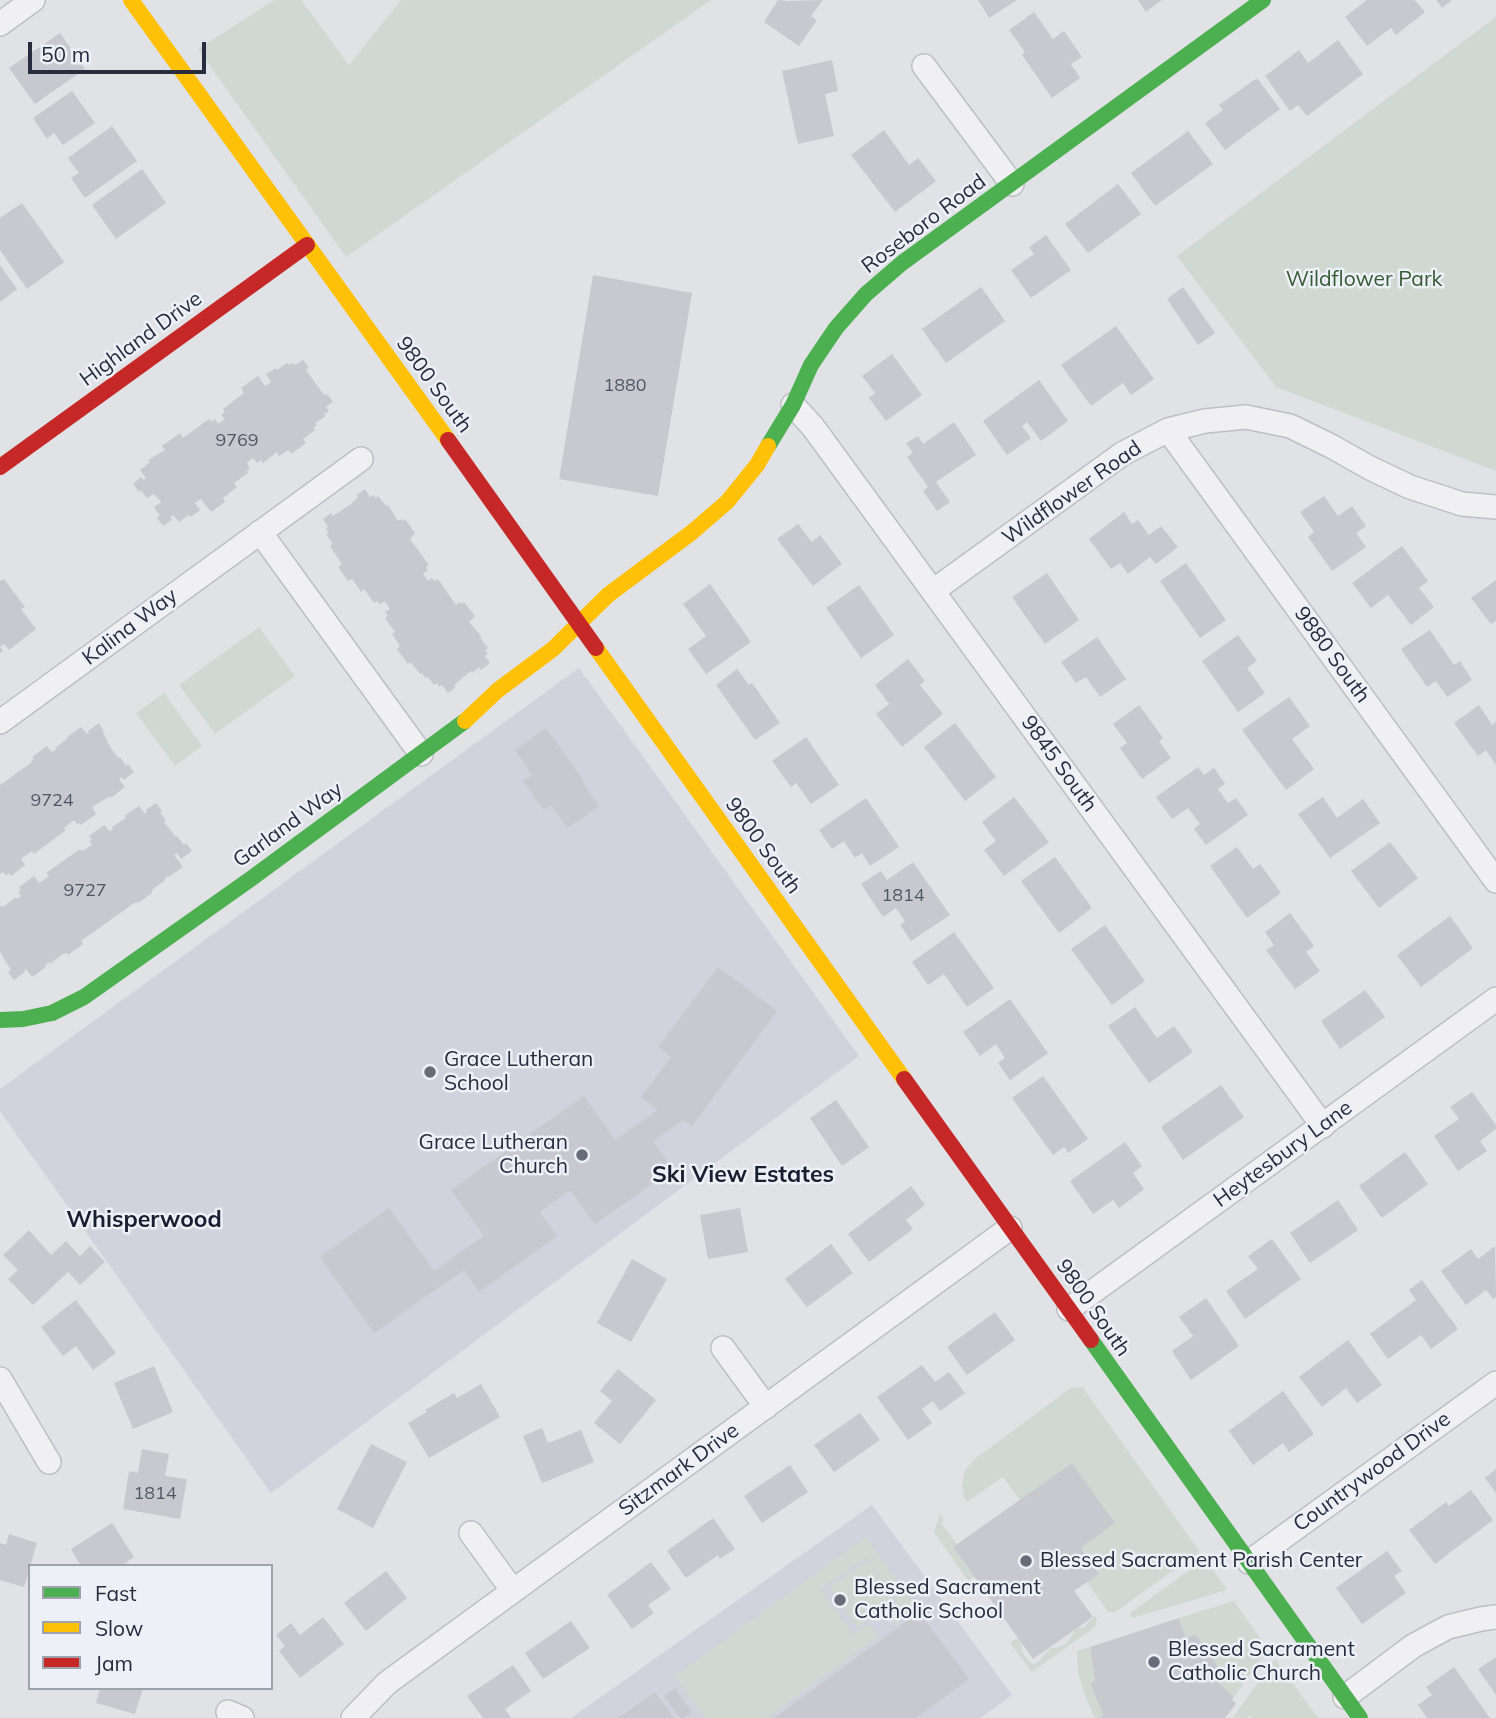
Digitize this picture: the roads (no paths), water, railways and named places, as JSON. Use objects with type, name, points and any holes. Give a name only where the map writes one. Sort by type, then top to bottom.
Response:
[{"type":"street","points":[[0,24],[33,0]]},
{"type":"street","name":"9800 South","points":[[131,0],[1360,1718]]},
{"type":"street","name":"Roseboro Road","points":[[579,623],[608,595],[691,533],[727,502],[757,466],[793,405],[811,365],[830,337],[866,294],[902,263],[1263,0]]},
{"type":"street","points":[[925,66],[1012,184]]},
{"type":"street","name":"Highland Drive","points":[[0,467],[307,245]]},
{"type":"street","name":"9845 South","points":[[793,405],[813,427],[1323,1126]]},
{"type":"street","name":"Wildflower Road","points":[[933,591],[1122,454],[1168,430],[1205,421],[1246,417],[1290,426],[1410,487],[1462,504],[1496,507]]},
{"type":"street","name":"9880 South","points":[[1168,430],[1496,881]]},
{"type":"street","name":"Kalina Way","points":[[0,722],[361,459]]},
{"type":"street","points":[[260,532],[421,754]]},
{"type":"street","name":"Garland Way","points":[[0,1020],[52,1013],[84,997],[464,722],[498,690],[553,649],[579,623]]},
{"type":"street","name":"Heytesbury Lane","points":[[1069,1310],[1496,999]]},
{"type":"street","name":"Sitzmark Drive","points":[[353,1718],[387,1683],[1010,1228]]},
{"type":"street","points":[[723,1348],[765,1407]]},
{"type":"street","points":[[0,1379],[49,1462]]},
{"type":"street","name":"Countrywood Drive","points":[[1249,1562],[1496,1383]]},
{"type":"street","points":[[471,1533],[513,1591]]},
{"type":"street","points":[[1345,1697],[1413,1646],[1448,1627],[1496,1617]]},
{"type":"place","name":"Grace Lutheran School","points":[[430,1072]]},
{"type":"place","name":"Grace Lutheran Church","points":[[582,1155]]},
{"type":"place","name":"Blessed Sacrament Parish Center","points":[[1026,1561]]},
{"type":"place","name":"Blessed Sacrament Catholic School","points":[[840,1600]]},
{"type":"place","name":"Blessed Sacrament Catholic Church","points":[[1154,1662]]},
{"type":"district","name":"Ski View Estates","points":[[743,1175]]},
{"type":"district","name":"Whisperwood","points":[[144,1220]]},
{"type":"park label","name":"Wildflower Park","points":[[1364,280]]}]
